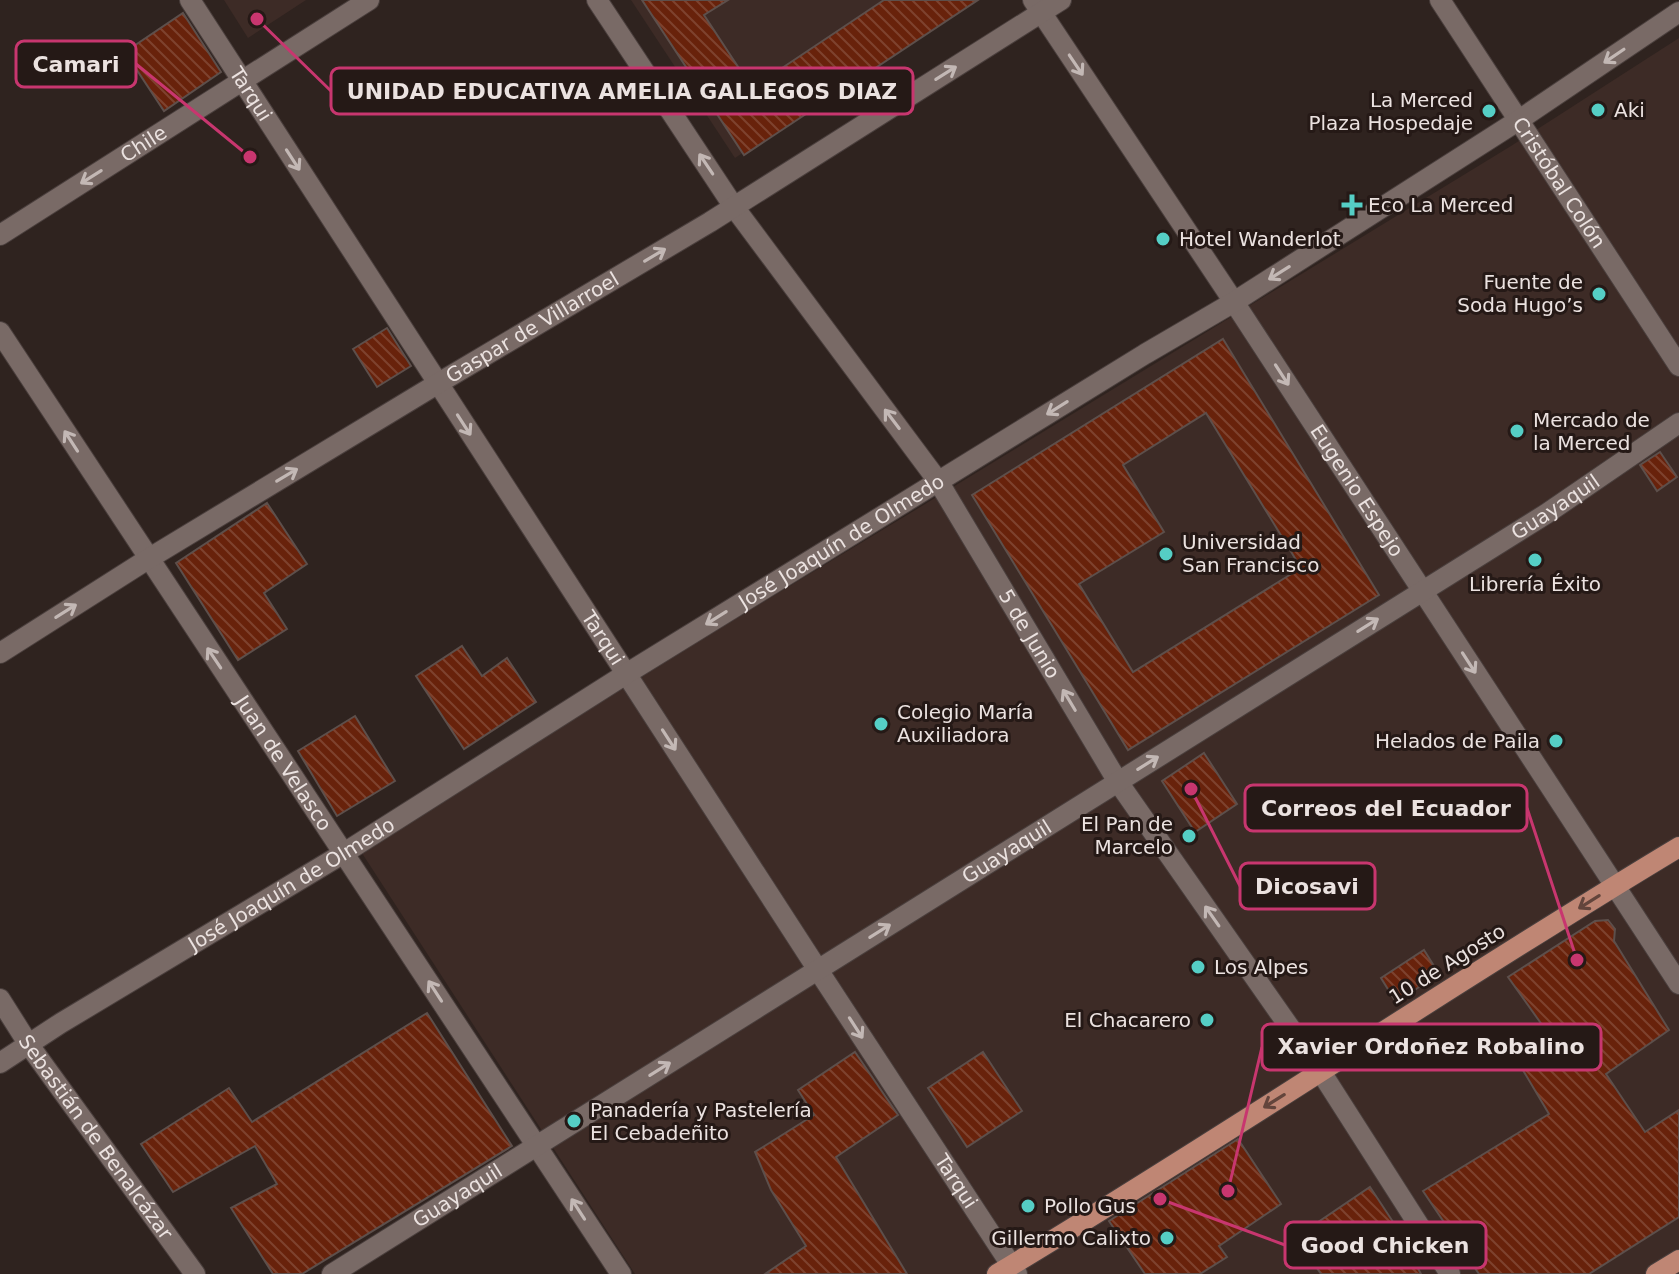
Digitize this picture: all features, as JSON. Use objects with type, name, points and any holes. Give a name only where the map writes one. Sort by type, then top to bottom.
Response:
[{"type":"main road","name":"10 de Agosto","points":[[1009,1271],[1679,847]]},
{"type":"main road","points":[[1656,1274],[1679,1260]]},
{"type":"street","name":"Tarqui","points":[[190,0],[818,970],[1009,1271]]},
{"type":"street","name":"Chile","points":[[0,235],[369,0]]},
{"type":"street","name":"5 de Junio","points":[[597,0],[734,207],[938,481],[1118,782],[1321,1072],[1450,1274]]},
{"type":"street","name":"Gaspar de Villarroel","points":[[0,653],[148,559],[734,207],[1037,6],[1061,0]]},
{"type":"street","name":"Cristóbal Colón","points":[[1440,0],[1679,366]]},
{"type":"street","name":"Eugenio Espejo","points":[[1037,6],[1679,984]]},
{"type":"street","name":"José Joaquín de Olmedo","points":[[0,1063],[344,853],[938,481],[1234,302],[1519,120],[1679,12]]},
{"type":"street","name":"Juan de Velasco","points":[[0,332],[621,1274]]},
{"type":"street","name":"Guayaquil","points":[[332,1274],[1546,514],[1679,423]]},
{"type":"street","name":"Sebastián de Benalcázar","points":[[0,999],[29,1045],[195,1274]]},
{"type":"shaded area","points":[[224,0],[306,0],[248,38]]},
{"type":"shaded area","points":[[631,0],[972,0],[735,158]]},
{"type":"shaded area","points":[[1679,38],[1679,1274],[635,1274],[358,847],[1511,146]]},
{"type":"building","points":[[642,0],[728,0],[704,15],[752,88],[884,0],[978,0],[744,155]]},
{"type":"building","points":[[183,13],[221,72],[164,111],[125,52]]},
{"type":"building","points":[[387,328],[411,366],[377,387],[353,349]]},
{"type":"building","name":"Universidad San Francisco","points":[[1223,339],[1379,595],[1128,750],[972,495]],"holes":[[[1206,413],[1301,568],[1133,672],[1079,584],[1164,532],[1123,465]]]},
{"type":"building","points":[[1660,452],[1677,477],[1657,491],[1640,465]]},
{"type":"building","points":[[267,503],[307,564],[264,593],[287,629],[238,660],[176,563]]},
{"type":"building","points":[[462,646],[482,676],[507,658],[536,702],[464,749],[416,676]]},
{"type":"building","points":[[355,716],[395,781],[337,816],[298,751]]},
{"type":"building","points":[[1204,753],[1237,804],[1195,832],[1162,781]]},
{"type":"building","points":[[1608,920],[1615,929],[1614,941],[1669,1030],[1606,1074],[1645,1132],[1679,1110],[1679,1217],[1589,1274],[1479,1274],[1423,1191],[1549,1114],[1511,1050],[1545,1029],[1508,977],[1595,921]]},
{"type":"building","points":[[1424,950],[1439,974],[1396,1002],[1381,978]]},
{"type":"building","points":[[427,1013],[512,1146],[302,1274],[273,1274],[231,1208],[277,1184],[255,1146],[173,1192],[141,1144],[229,1088],[252,1122]]},
{"type":"building","points":[[855,1052],[898,1115],[836,1157],[907,1274],[765,1274],[806,1246],[771,1190],[755,1152],[814,1115],[798,1090]]},
{"type":"building","points":[[983,1052],[1022,1111],[967,1147],[928,1088]]},
{"type":"building","points":[[1238,1139],[1281,1204],[1219,1246],[1227,1257],[1200,1274],[1145,1274],[1109,1221]]},
{"type":"building","points":[[1370,1187],[1407,1243],[1405,1245],[1421,1274],[1321,1274],[1296,1237]]},
{"type":"place","name":"UNIDAD EDUCATIVA AMELIA GALLEGOS DIAZ","points":[[257,19]]},
{"type":"place","name":"Aki","points":[[1598,110]]},
{"type":"place","name":"La Merced Plaza Hospedaje","points":[[1489,111]]},
{"type":"place","name":"Camari","points":[[250,157]]},
{"type":"place","name":"Eco La Merced","points":[[1352,205]]},
{"type":"place","name":"Hotel Wanderlot","points":[[1163,239]]},
{"type":"place","name":"Fuente de Soda Hugo’s","points":[[1599,294]]},
{"type":"place","name":"Mercado de la Merced","points":[[1517,431]]},
{"type":"place","name":"Universidad San Francisco","points":[[1166,554]]},
{"type":"place","name":"Librería Éxito","points":[[1535,560]]},
{"type":"place","name":"Colegio María Auxiliadora","points":[[881,724]]},
{"type":"place","name":"Helados de Paila","points":[[1556,741]]},
{"type":"place","name":"Dicosavi","points":[[1191,789]]},
{"type":"place","name":"El Pan de Marcelo","points":[[1189,836]]},
{"type":"place","name":"Correos del Ecuador","points":[[1577,960]]},
{"type":"place","name":"Los Alpes","points":[[1198,967]]},
{"type":"place","name":"El Chacarero","points":[[1207,1020]]},
{"type":"place","name":"Panadería y Pastelería El Cebadeñito","points":[[574,1121]]},
{"type":"place","name":"Xavier Ordoñez Robalino","points":[[1228,1191]]},
{"type":"place","name":"Good Chicken","points":[[1160,1199]]},
{"type":"place","name":"Pollo Gus","points":[[1028,1206]]},
{"type":"place","name":"Gillermo Calixto","points":[[1167,1238]]}]
